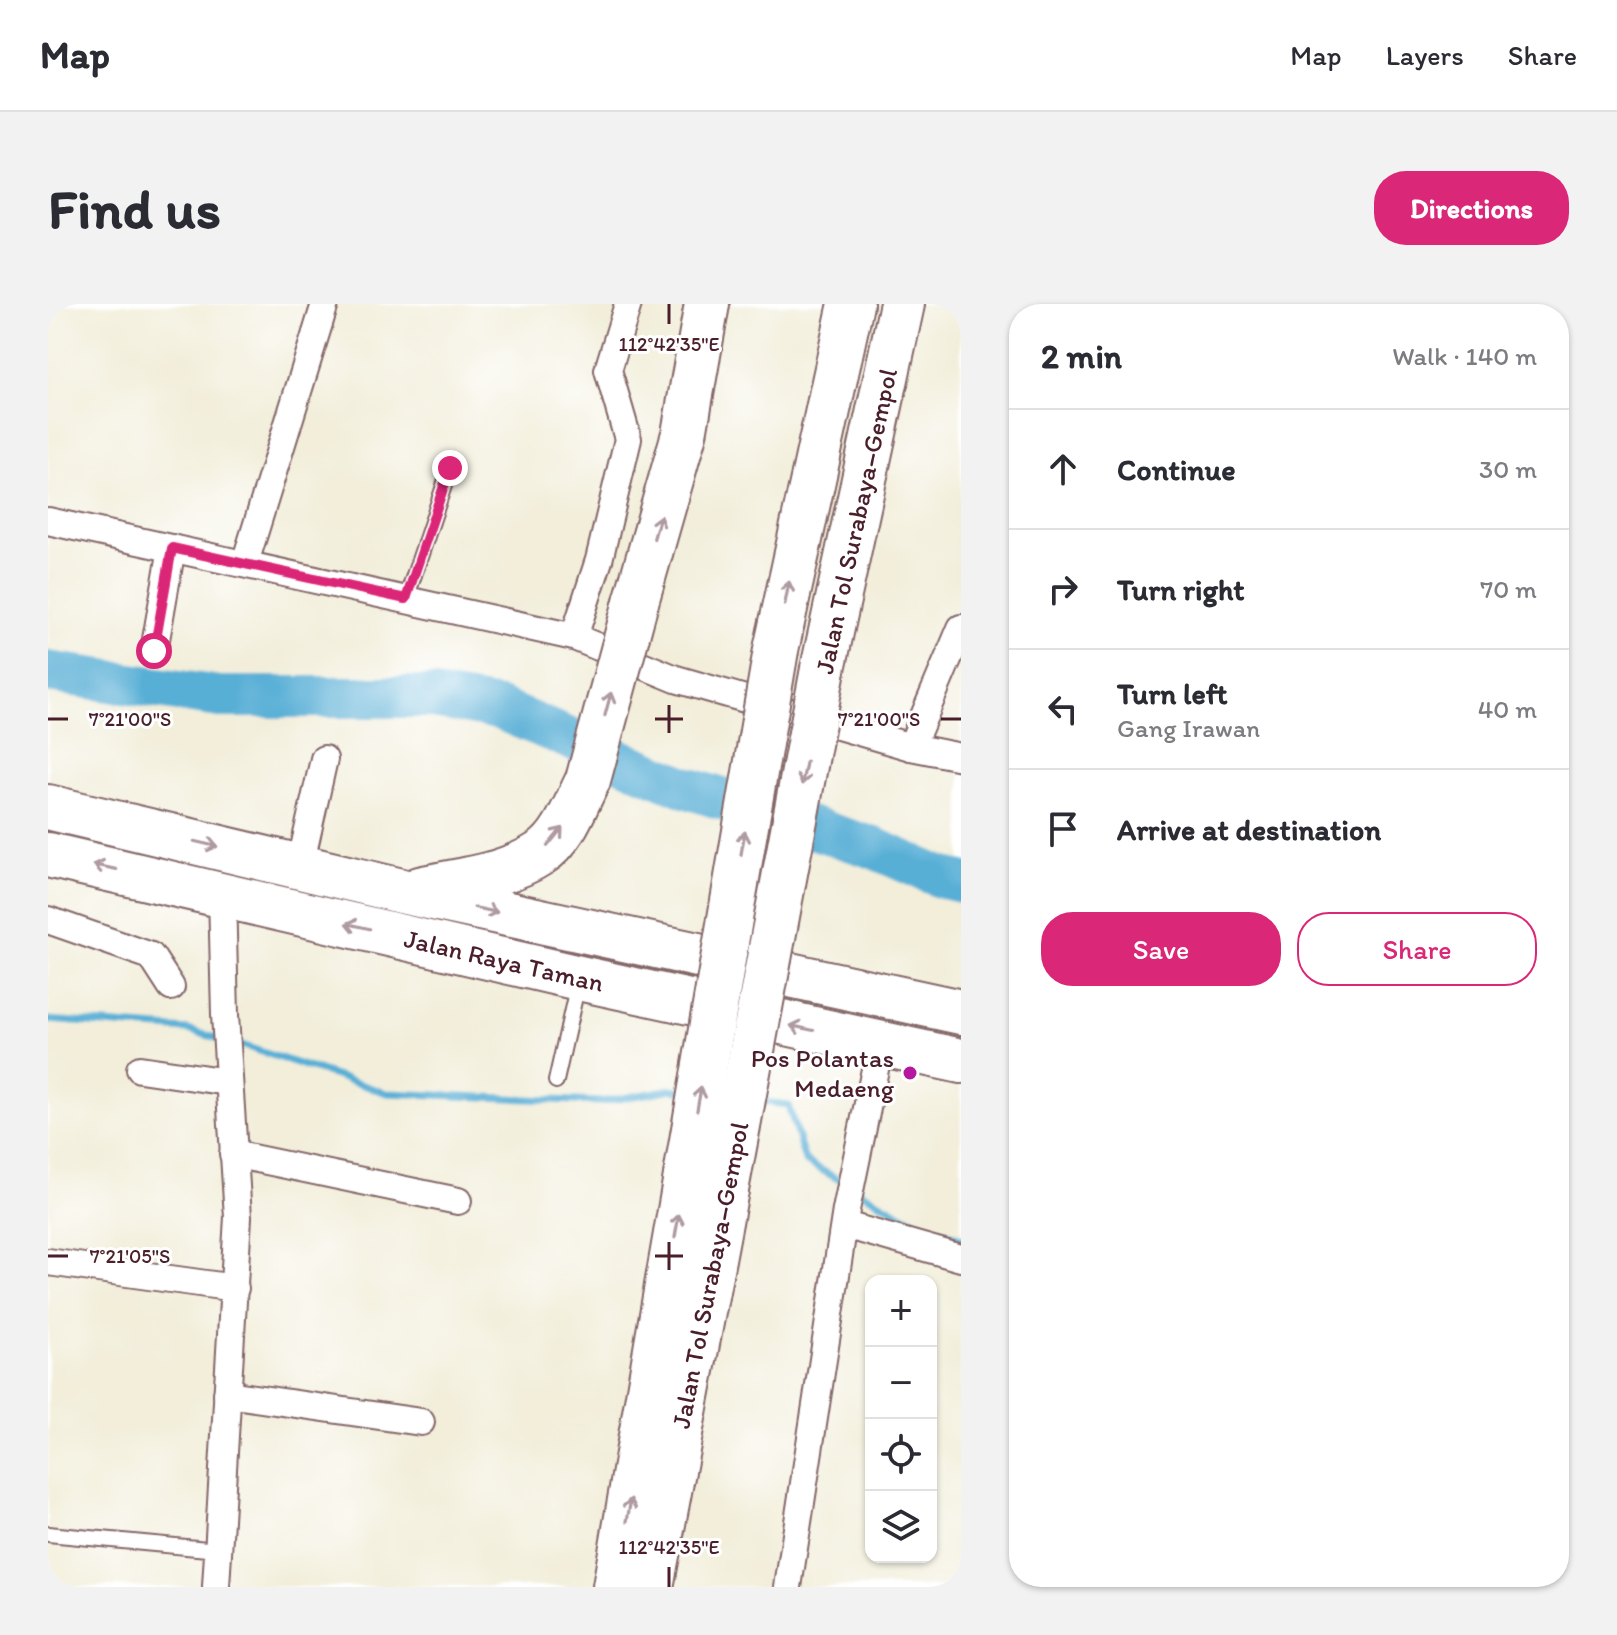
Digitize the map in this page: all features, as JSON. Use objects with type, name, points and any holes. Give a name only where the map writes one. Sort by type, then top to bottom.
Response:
[{"type":"highway","points":[[406,892],[503,870],[543,852],[567,821],[588,780],[684,434],[707,304]]},
{"type":"highway","points":[[799,535],[821,304]]},
{"type":"highway","name":"Jalan Tol Surabaya–Gempol","points":[[651,1587],[776,650],[851,304]]},
{"type":"highway","name":"Jalan Tol Surabaya–Gempol","points":[[615,1587],[823,669],[902,304]]},
{"type":"highway","name":"Jalan Raya Taman","points":[[48,807],[406,892],[955,1015]]},
{"type":"highway","name":"Jalan Raya Taman","points":[[48,855],[579,978],[961,1061]]},
{"type":"street","points":[[245,563],[325,304]]},
{"type":"street","points":[[574,637],[599,560],[628,439],[608,370],[628,304]]},
{"type":"street","points":[[48,521],[574,637],[676,679],[911,747],[961,757]]},
{"type":"street","points":[[154,651],[172,548]]},
{"type":"street","points":[[911,747],[961,628]]},
{"type":"street","points":[[300,866],[324,759]]},
{"type":"street","points":[[216,1587],[238,1217],[225,1015],[222,893]]},
{"type":"street","points":[[48,920],[151,956],[171,987]]},
{"type":"street","points":[[788,1587],[851,1183],[880,1045]]},
{"type":"street","points":[[140,1069],[228,1072]]},
{"type":"street","points":[[233,1154],[458,1201]]},
{"type":"street","points":[[846,1218],[961,1258]]},
{"type":"street","points":[[48,1262],[235,1288]]},
{"type":"street","points":[[227,1394],[421,1422]]},
{"type":"lane","points":[[406,599],[450,468]]},
{"type":"lane","points":[[556,1081],[579,978]]},
{"type":"lane","points":[[48,1534],[218,1550]]},
{"type":"waterway","points":[[48,672],[220,697],[428,697],[499,709],[685,787],[874,848],[940,877],[961,882]]},
{"type":"waterway","points":[[48,1020],[188,1030],[220,1039]]},
{"type":"waterway","points":[[232,1042],[387,1093],[601,1102],[672,1089],[686,1091]]},
{"type":"waterway","points":[[758,1101],[788,1105],[805,1161],[845,1183]]},
{"type":"waterway","points":[[856,1189],[920,1224],[961,1238]]},
{"type":"place","name":"Pos Polantas Medaeng","points":[[910,1073]]},
{"type":"route","points":[[154,651],[172,548],[406,599],[450,468]]}]
